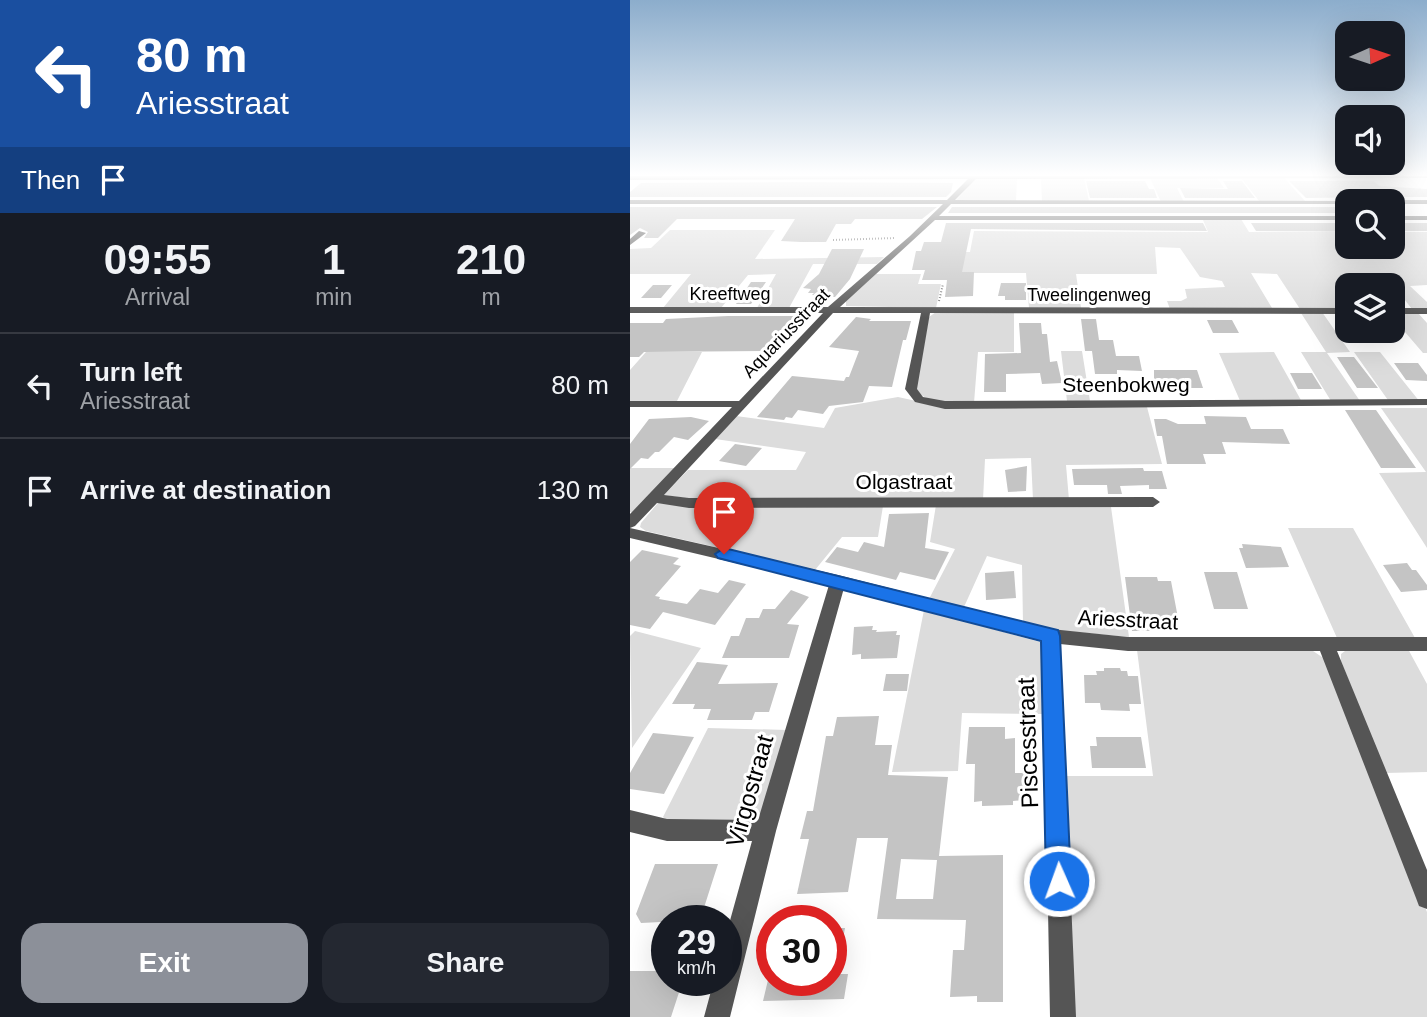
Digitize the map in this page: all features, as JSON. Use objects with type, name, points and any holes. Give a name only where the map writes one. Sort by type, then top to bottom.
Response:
[{"type":"street","name":"Aquariusstraat","points":[[630,523],[831,310],[928,223]]},
{"type":"street","points":[[633,246],[642,233]]},
{"type":"street","name":"Kreeftweg","points":[[630,310],[831,310]]},
{"type":"street","name":"Tweelingenweg","points":[[831,310],[1335,311]]},
{"type":"street","name":"Steenbokweg","points":[[932,311],[911,389],[919,400],[945,405],[1427,402]]},
{"type":"street","points":[[1405,311],[1427,311]]},
{"type":"street","points":[[630,404],[743,404]]},
{"type":"street","name":"Olgastraat","points":[[654,498],[688,503],[1153,502]]},
{"type":"street","name":"Ariesstraat","points":[[630,533],[838,581],[1051,636],[1128,645],[1427,644]]},
{"type":"street","name":"Virgostraat","points":[[717,1017],[765,831],[838,581]]},
{"type":"street","name":"Piscesstraat","points":[[1051,636],[1063,1017]]},
{"type":"street","points":[[1326,644],[1427,898]]},
{"type":"street","points":[[630,821],[667,830],[765,831]]},
{"type":"path","points":[[833,240],[913,238]]},
{"type":"path","points":[[932,311],[943,284]]},
{"type":"shaded area","points":[[1204,223],[1244,223],[1249,232],[1335,231],[1335,259],[1405,259],[1405,232],[1427,232],[1427,285],[1410,286],[1427,302],[1427,309],[1412,309],[1405,300],[1405,273],[1335,273],[1335,308],[1300,309],[1277,274],[1251,273],[1272,308],[1170,309],[1167,301],[1187,298],[1185,289],[1225,287],[1222,281],[1200,277],[1180,248],[1155,247],[1157,274],[1076,274],[1081,308],[1029,308],[1026,273],[956,273],[959,252],[970,252],[974,231],[1208,232]]},
{"type":"shaded area","points":[[670,230],[775,230],[755,259],[884,257],[877,264],[813,264],[789,308],[757,308],[776,274],[748,275],[721,308],[663,308],[691,274],[630,274],[630,249],[651,248]]},
{"type":"shaded area","points":[[876,274],[921,274],[918,284],[941,284],[936,308],[846,306],[846,301]]},
{"type":"shaded area","points":[[936,312],[1014,313],[1014,352],[978,352],[974,403],[934,401],[916,388],[929,317]]},
{"type":"shaded area","points":[[1322,312],[1335,331],[1335,343],[1344,343],[1350,352],[1327,353],[1360,401],[1331,401],[1301,352],[1326,352],[1301,313]]},
{"type":"shaded area","points":[[1405,313],[1418,313],[1427,323],[1427,353],[1423,353],[1405,332]]},
{"type":"shaded area","points":[[1061,351],[1082,351],[1090,401],[1067,401]]},
{"type":"shaded area","points":[[646,352],[702,352],[677,401],[630,401],[630,370]]},
{"type":"shaded area","points":[[1274,352],[1302,402],[1241,403],[1219,353]]},
{"type":"shaded area","points":[[1354,352],[1380,352],[1420,402],[1390,403]]},
{"type":"shaded area","points":[[898,397],[916,401],[1147,407],[1162,464],[1066,465],[1069,500],[1033,500],[1031,458],[985,459],[983,500],[692,499],[664,495],[688,470],[796,470],[806,452],[715,439],[736,416],[824,428],[835,408]]},
{"type":"shaded area","points":[[1381,408],[1427,408],[1427,548],[1379,473],[1426,472]]},
{"type":"shaded area","points":[[630,468],[676,468],[630,512]]},
{"type":"shaded area","points":[[658,503],[883,506],[878,537],[842,537],[815,570],[646,531],[640,527],[641,523]]},
{"type":"shaded area","points":[[936,505],[1111,507],[1129,637],[1053,630],[1023,623],[1022,565],[987,556],[964,607],[929,599],[955,549],[930,542]]},
{"type":"shaded area","points":[[1288,528],[1353,528],[1415,638],[1337,638]]},
{"type":"shaded area","points":[[924,610],[1040,642],[1046,656],[1044,714],[962,713],[958,771],[892,772]]},
{"type":"shaded area","points":[[635,631],[701,648],[632,748],[630,636]]},
{"type":"shaded area","points":[[1408,649],[1427,684],[1427,772],[1385,773],[1341,661],[1341,654],[1345,651]]},
{"type":"shaded area","points":[[1137,650],[1313,651],[1325,659],[1427,912],[1427,1017],[1075,1017],[1064,776],[1153,776]]},
{"type":"shaded area","points":[[708,728],[787,730],[763,815],[756,823],[672,826],[663,817]]},
{"type":"building","points":[[630,223],[673,223],[658,238],[644,238],[648,232],[640,228],[630,235]]},
{"type":"building","points":[[792,223],[851,223],[836,224],[826,242],[781,241]]},
{"type":"building","points":[[946,223],[1203,223],[1207,231],[971,229],[962,272],[974,272],[973,296],[945,297],[947,280],[922,280],[925,270],[912,270],[916,251],[921,251],[924,242],[941,242]]},
{"type":"building","points":[[1251,223],[1335,223],[1335,231],[1256,231]]},
{"type":"building","points":[[1405,223],[1427,223],[1427,231],[1405,231]]},
{"type":"building","points":[[832,249],[864,249],[850,279],[835,297],[812,295],[814,293],[808,293],[811,289],[803,288],[819,274]]},
{"type":"building","points":[[751,282],[766,282],[751,304],[736,304]]},
{"type":"building","points":[[1001,283],[1026,283],[1026,300],[1005,300],[1005,296],[998,296]]},
{"type":"building","points":[[653,285],[672,285],[661,298],[641,298]]},
{"type":"building","points":[[796,316],[785,339],[777,344],[774,351],[644,352],[639,357],[630,357],[630,323],[663,323],[666,319]]},
{"type":"building","points":[[856,317],[871,319],[869,321],[911,321],[906,340],[903,340],[892,387],[869,386],[863,402],[829,406],[823,414],[798,410],[792,418],[786,417],[784,420],[757,417],[792,376],[844,381],[849,377],[859,351],[829,347]]},
{"type":"building","points":[[1081,319],[1096,319],[1099,340],[1113,340],[1116,356],[1139,356],[1142,371],[1117,370],[1117,374],[1095,374],[1092,351],[1085,351]]},
{"type":"building","points":[[1207,320],[1232,320],[1239,333],[1213,333]]},
{"type":"building","points":[[1019,323],[1041,323],[1042,334],[1047,334],[1050,362],[1057,361],[1062,383],[1042,384],[1040,373],[1006,374],[1006,392],[984,392],[985,354],[1021,353]]},
{"type":"building","points":[[1337,357],[1354,357],[1378,388],[1357,388]]},
{"type":"building","points":[[1394,363],[1418,363],[1427,375],[1427,381],[1406,380]]},
{"type":"building","points":[[1154,370],[1197,370],[1203,388],[1190,388],[1182,382],[1154,381]]},
{"type":"building","points":[[1290,373],[1312,373],[1322,389],[1298,389]]},
{"type":"building","points":[[1345,410],[1376,410],[1416,468],[1381,468]]},
{"type":"building","points":[[1204,416],[1246,417],[1251,429],[1283,429],[1290,444],[1222,442],[1226,454],[1203,454],[1206,464],[1167,464],[1162,436],[1157,436],[1154,419],[1166,419],[1178,424],[1206,424]]},
{"type":"building","points":[[691,417],[709,421],[688,440],[674,437],[659,452],[655,452],[648,459],[641,458],[630,469],[630,444],[649,419]]},
{"type":"building","points":[[735,444],[762,448],[746,466],[719,461]]},
{"type":"building","points":[[1027,466],[1026,491],[1008,492],[1005,470]]},
{"type":"building","points":[[1143,468],[1144,471],[1162,471],[1167,489],[1149,489],[1149,485],[1120,486],[1122,494],[1108,494],[1107,485],[1074,485],[1072,469]]},
{"type":"building","points":[[929,513],[925,548],[949,552],[935,580],[900,572],[896,580],[825,562],[837,547],[858,552],[864,542],[884,547],[889,514]]},
{"type":"building","points":[[1242,544],[1281,547],[1289,567],[1246,568],[1239,548],[1243,548]]},
{"type":"building","points":[[642,550],[679,558],[673,564],[681,566],[655,596],[660,597],[659,599],[687,604],[700,589],[718,593],[729,580],[746,584],[715,625],[663,612],[650,629],[630,625],[630,562]]},
{"type":"building","points":[[1407,563],[1412,570],[1416,570],[1427,585],[1427,590],[1401,592],[1383,565]]},
{"type":"building","points":[[1014,571],[1016,598],[986,600],[985,573]]},
{"type":"building","points":[[1204,572],[1237,572],[1248,609],[1214,609]]},
{"type":"building","points":[[1125,577],[1157,577],[1158,581],[1171,581],[1178,618],[1151,618],[1153,631],[1132,631]]},
{"type":"building","points":[[791,590],[809,597],[787,624],[799,625],[789,658],[722,658],[731,636],[739,636],[746,618],[759,618],[763,609],[775,609]]},
{"type":"building","points":[[873,626],[872,630],[877,630],[876,632],[897,631],[896,635],[900,635],[897,658],[861,659],[861,654],[852,655],[854,627]]},
{"type":"building","points":[[697,662],[728,665],[718,684],[778,683],[769,712],[755,712],[752,720],[707,720],[711,709],[693,709],[695,704],[672,704]]},
{"type":"building","points":[[1104,668],[1120,668],[1121,671],[1127,671],[1128,676],[1138,676],[1141,704],[1129,704],[1130,711],[1101,710],[1100,703],[1085,703],[1084,675],[1097,675],[1096,671],[1104,671]]},
{"type":"building","points":[[886,674],[909,674],[907,691],[883,691]]},
{"type":"building","points":[[879,716],[875,745],[892,745],[888,775],[948,777],[939,856],[1003,855],[1003,1002],[977,1002],[977,996],[950,997],[953,950],[964,950],[966,920],[877,919],[888,838],[857,838],[848,892],[797,894],[809,839],[800,839],[807,811],[813,811],[826,736],[833,736],[837,717]],"holes":[[[901,859],[937,860],[933,899],[896,899]]]},
{"type":"building","points":[[969,727],[1005,727],[1005,739],[1015,738],[1015,773],[1024,773],[1025,800],[1013,801],[1013,805],[982,806],[982,801],[974,802],[975,764],[966,764]]},
{"type":"building","points":[[653,733],[694,737],[664,794],[630,789],[630,773]]},
{"type":"building","points":[[1096,737],[1141,737],[1146,768],[1092,768],[1090,746],[1097,746]]},
{"type":"building","points":[[655,864],[718,864],[705,905],[651,905],[651,922],[641,923],[636,914]]},
{"type":"building","points":[[630,971],[651,971],[651,996],[678,996],[671,1017],[630,1017]]},
{"type":"building","points":[[764,996],[844,996],[844,999],[763,1001]]},
{"type":"route","points":[[724,554],[1051,636],[1059,881]]}]
